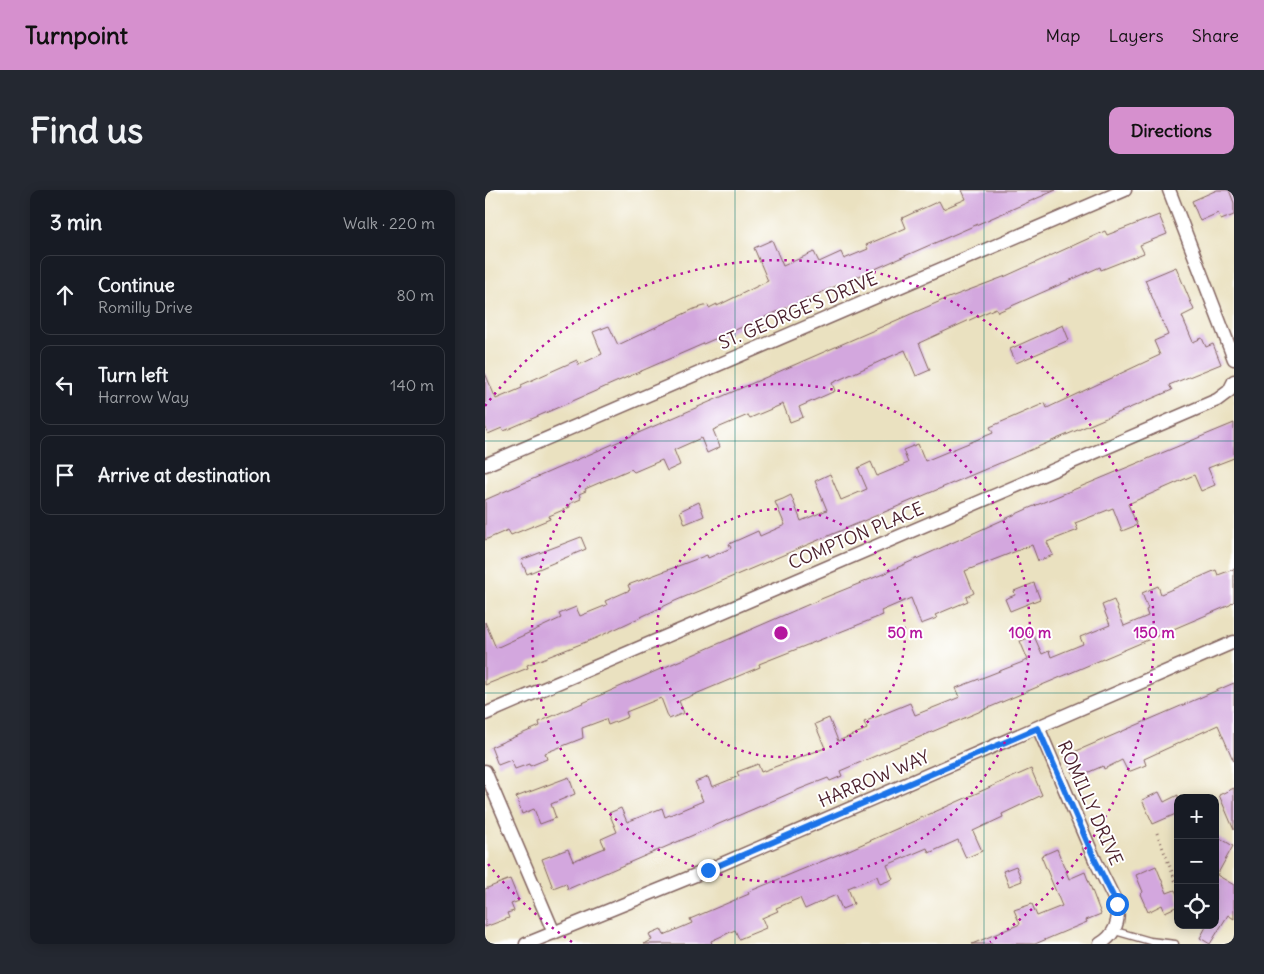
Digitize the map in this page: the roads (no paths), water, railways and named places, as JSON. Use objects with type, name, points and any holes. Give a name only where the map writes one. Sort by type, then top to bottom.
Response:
[{"type":"street","name":"ST. GEORGE'S DRIVE","points":[[485,465],[1125,190]]},
{"type":"street","points":[[1169,190],[1234,359]]},
{"type":"street","name":"COMPTON PLACE","points":[[485,714],[1217,400],[1229,391],[1234,381]]},
{"type":"street","name":"HARROW WAY","points":[[527,944],[708,870],[1234,642]]},
{"type":"street","name":"ROMILLY DRIVE","points":[[1038,728],[1095,860],[1117,904],[1118,912],[1115,931]]},
{"type":"street","points":[[485,771],[554,933]]},
{"type":"street","points":[[1100,944],[1109,939],[1115,931]]},
{"type":"lane","points":[[1115,931],[1150,941],[1175,944]]}]
